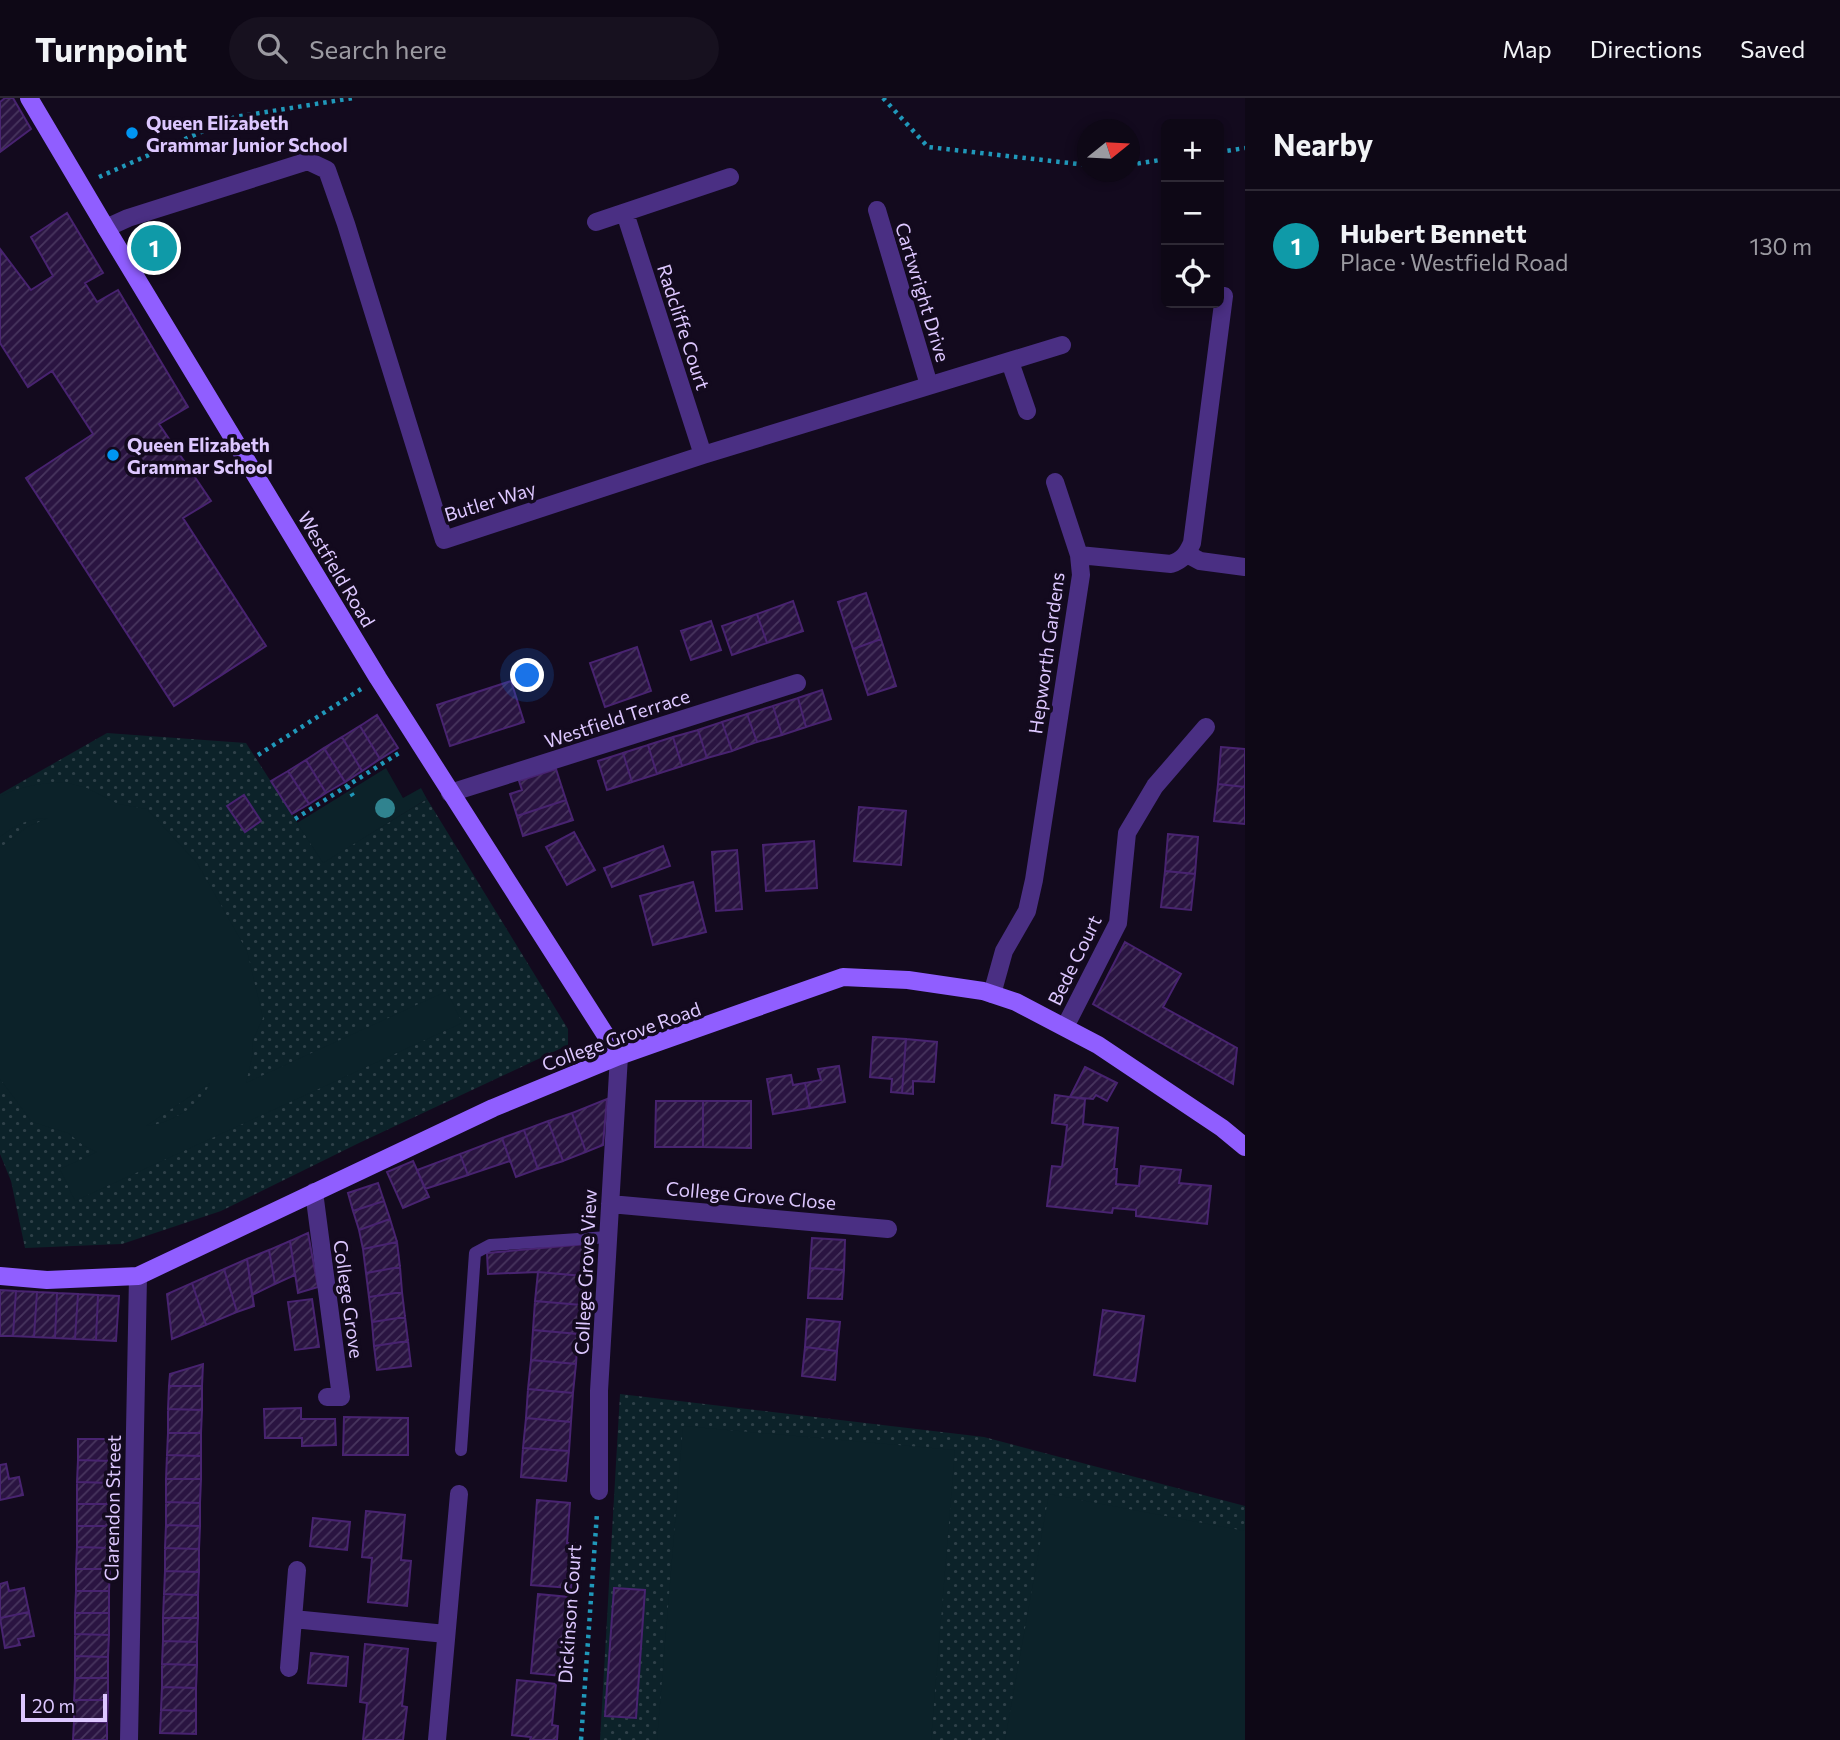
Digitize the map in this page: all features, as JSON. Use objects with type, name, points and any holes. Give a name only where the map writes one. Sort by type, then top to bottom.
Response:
[{"type":"street","name":"Westfield Road","points":[[29,98],[378,678],[619,1056]]},
{"type":"street","name":"Butler Way","points":[[106,228],[128,218],[308,161],[327,170],[444,540],[703,455],[1062,345]]},
{"type":"street","points":[[596,222],[730,177]]},
{"type":"street","name":"Cartwright Drive","points":[[877,209],[929,386]]},
{"type":"street","name":"Radcliffe Court","points":[[625,213],[703,455]]},
{"type":"street","points":[[1222,308],[1192,543],[1187,554],[1200,561],[1245,567]]},
{"type":"street","points":[[1010,362],[1027,411]]},
{"type":"street","points":[[1055,482],[1079,555]]},
{"type":"street","name":"Hepworth Gardens","points":[[992,994],[1004,951],[1027,911],[1034,880],[1081,575],[1079,555],[1171,564],[1180,561],[1187,554]]},
{"type":"street","name":"Westfield Terrace","points":[[450,793],[797,682]]},
{"type":"street","name":"Bede Court","points":[[1065,1027],[1118,923],[1127,834],[1155,786],[1206,727]]},
{"type":"street","name":"College Grove Road","points":[[0,1276],[47,1280],[138,1276],[493,1108],[619,1056],[843,977],[908,980],[983,991],[1016,1002],[1098,1045],[1222,1128],[1245,1147]]},
{"type":"street","name":"College Grove View","points":[[598,1491],[598,1391],[619,1056]]},
{"type":"street","name":"College Grove","points":[[314,1192],[341,1397],[327,1397]]},
{"type":"street","name":"College Grove Close","points":[[610,1204],[888,1229]]},
{"type":"street","name":"Clarendon Street","points":[[129,1740],[138,1276]]},
{"type":"street","points":[[438,1740],[458,1494]]},
{"type":"street","points":[[289,1668],[297,1570]]},
{"type":"street","points":[[293,1619],[446,1634]]},
{"type":"lane","points":[[461,1450],[475,1253],[490,1245],[608,1237]]},
{"type":"path","points":[[81,186],[235,117],[353,98]]},
{"type":"path","points":[[883,98],[928,147],[1077,164]]},
{"type":"path","points":[[1224,151],[1245,148]]},
{"type":"path","points":[[1140,163],[1161,160]]},
{"type":"path","points":[[258,755],[378,678]]},
{"type":"path","points":[[295,819],[418,741]]},
{"type":"path","points":[[347,786],[353,796]]},
{"type":"path","name":"Dickinson Court","points":[[581,1740],[598,1491]]},
{"type":"shaded area","name":"Queen Elizabeth Grammar School","points":[[107,733],[246,743],[323,862],[427,799],[568,1029],[568,1045],[221,1211],[122,1244],[25,1248],[11,1181],[0,1154],[0,794]]},
{"type":"shaded area","points":[[386,768],[403,798],[421,788],[427,799],[323,863],[297,823]]},
{"type":"shaded area","points":[[64,782],[87,788],[118,804],[147,809],[197,863],[247,951],[263,1018],[252,1042],[253,1053],[246,1083],[447,991],[462,1023],[75,1201],[60,1169],[97,1152],[84,1146],[68,1133],[32,1122],[0,1079],[0,848],[27,827],[48,818],[22,823],[0,837],[0,796],[23,787]],"holes":[[[210,1083],[192,1106],[174,1118],[146,1126]]]},
{"type":"shaded area","points":[[620,1394],[984,1437],[1245,1506],[1245,1740],[600,1740]]},
{"type":"shaded area","points":[[683,1426],[955,1450],[931,1740],[657,1740]]},
{"type":"shaded area","points":[[1049,1494],[1245,1531],[1245,1740],[1005,1740]]},
{"type":"building","points":[[5,98],[13,98],[31,129],[0,152],[0,102]]},
{"type":"building","points":[[67,213],[103,273],[85,283],[97,302],[118,290],[188,407],[159,424],[211,501],[183,518],[266,646],[174,706],[26,478],[93,434],[52,371],[28,387],[0,343],[0,249],[31,290],[53,276],[31,237]]},
{"type":"building","points":[[866,593],[881,639],[853,649],[838,602]]},
{"type":"building","points":[[793,601],[803,631],[767,643],[757,614]]},
{"type":"building","points":[[757,614],[767,643],[732,655],[722,626]]},
{"type":"building","points":[[711,621],[721,650],[691,660],[681,631]]},
{"type":"building","points":[[881,639],[896,686],[868,695],[853,649]]},
{"type":"building","points":[[637,647],[651,691],[605,707],[590,663]]},
{"type":"building","points":[[511,681],[524,722],[450,746],[437,705]]},
{"type":"building","points":[[822,690],[831,719],[806,727],[798,698]]},
{"type":"building","points":[[798,698],[806,727],[782,735],[773,706]]},
{"type":"building","points":[[773,706],[782,735],[757,742],[747,714]]},
{"type":"building","points":[[747,714],[757,742],[732,751],[722,722]]},
{"type":"building","points":[[377,715],[398,748],[380,759],[360,726]]},
{"type":"building","points":[[722,722],[732,751],[707,758],[698,730]]},
{"type":"building","points":[[360,726],[380,759],[362,771],[342,737]]},
{"type":"building","points":[[698,730],[707,758],[682,766],[673,737]]},
{"type":"building","points":[[342,737],[362,771],[345,782],[324,748]]},
{"type":"building","points":[[673,737],[682,766],[657,774],[648,745]]},
{"type":"building","points":[[648,745],[657,774],[632,782],[623,753]]},
{"type":"building","points":[[1221,747],[1245,749],[1245,787],[1218,784]]},
{"type":"building","points":[[324,748],[345,782],[326,793],[306,760]]},
{"type":"building","points":[[623,753],[632,782],[607,790],[598,761]]},
{"type":"building","points":[[306,760],[326,793],[309,804],[288,771]]},
{"type":"building","points":[[556,769],[566,800],[517,816],[510,794],[522,790],[519,781]]},
{"type":"building","points":[[288,771],[309,804],[292,814],[271,781]]},
{"type":"building","points":[[1218,784],[1245,787],[1245,824],[1214,821]]},
{"type":"building","points":[[244,795],[261,821],[245,832],[227,806]]},
{"type":"building","points":[[566,800],[573,820],[523,836],[517,816]]},
{"type":"building","points":[[859,807],[906,811],[901,865],[854,861]]},
{"type":"building","points":[[574,832],[595,870],[567,885],[546,847]]},
{"type":"building","points":[[1168,834],[1198,837],[1195,874],[1165,871]]},
{"type":"building","points":[[814,841],[817,888],[766,891],[763,845]]},
{"type":"building","points":[[663,846],[670,866],[612,887],[604,868]]},
{"type":"building","points":[[737,850],[742,909],[716,911],[712,852]]},
{"type":"building","points":[[1165,871],[1195,874],[1191,910],[1161,907]]},
{"type":"building","points":[[693,882],[706,932],[653,945],[640,896]]},
{"type":"building","points":[[1125,942],[1181,974],[1163,1007],[1237,1048],[1233,1084],[1093,1004]]},
{"type":"building","points":[[873,1037],[906,1039],[902,1093],[891,1092],[892,1079],[870,1077]]},
{"type":"building","points":[[906,1039],[937,1042],[934,1082],[913,1081],[913,1094],[902,1093]]},
{"type":"building","points":[[839,1066],[845,1102],[810,1108],[805,1083],[821,1080],[818,1069]]},
{"type":"building","points":[[1085,1067],[1117,1083],[1107,1101],[1096,1095],[1093,1099],[1070,1097]]},
{"type":"building","points":[[791,1075],[793,1085],[805,1083],[810,1108],[773,1114],[767,1079]]},
{"type":"building","points":[[1055,1095],[1085,1099],[1083,1124],[1118,1128],[1114,1169],[1117,1169],[1116,1184],[1139,1186],[1141,1166],[1181,1170],[1179,1183],[1211,1186],[1207,1224],[1136,1216],[1136,1210],[1113,1208],[1112,1213],[1047,1206],[1052,1166],[1062,1167],[1067,1125],[1052,1123]]},
{"type":"building","points":[[607,1099],[603,1145],[586,1152],[572,1113]]},
{"type":"building","points":[[656,1101],[703,1101],[703,1147],[655,1147]]},
{"type":"building","points":[[703,1101],[751,1101],[751,1148],[703,1147]]},
{"type":"building","points":[[572,1113],[586,1152],[563,1161],[548,1121]]},
{"type":"building","points":[[548,1121],[563,1161],[538,1169],[524,1130]]},
{"type":"building","points":[[524,1130],[538,1169],[516,1177],[502,1138]]},
{"type":"building","points":[[502,1138],[510,1161],[468,1175],[460,1154]]},
{"type":"building","points":[[460,1154],[468,1175],[425,1189],[417,1170]]},
{"type":"building","points":[[413,1161],[429,1197],[403,1208],[387,1172]]},
{"type":"building","points":[[378,1183],[384,1201],[353,1211],[348,1193]]},
{"type":"building","points":[[384,1201],[390,1219],[359,1230],[353,1211]]},
{"type":"building","points":[[390,1219],[397,1242],[363,1249],[359,1230]]},
{"type":"building","points":[[308,1233],[318,1287],[298,1293],[290,1241]]},
{"type":"building","points":[[812,1238],[845,1240],[844,1270],[810,1268]]},
{"type":"building","points":[[290,1241],[295,1275],[275,1284],[269,1250]]},
{"type":"building","points":[[397,1242],[400,1267],[366,1273],[363,1249]]},
{"type":"building","points":[[586,1244],[583,1276],[538,1272],[488,1274],[487,1253]]},
{"type":"building","points":[[269,1250],[275,1284],[252,1295],[247,1259]]},
{"type":"building","points":[[247,1259],[254,1306],[237,1312],[224,1269]]},
{"type":"building","points":[[400,1267],[402,1292],[369,1297],[366,1273]]},
{"type":"building","points":[[810,1268],[844,1270],[842,1299],[808,1298]]},
{"type":"building","points":[[224,1269],[237,1312],[206,1325],[192,1283]]},
{"type":"building","points":[[538,1272],[583,1276],[581,1305],[535,1301]]},
{"type":"building","points":[[192,1283],[206,1325],[172,1339],[167,1294]]},
{"type":"building","points":[[0,1290],[16,1291],[13,1336],[0,1336]]},
{"type":"building","points":[[16,1291],[37,1292],[34,1337],[13,1336]]},
{"type":"building","points":[[37,1292],[57,1293],[55,1338],[34,1337]]},
{"type":"building","points":[[402,1292],[405,1317],[372,1322],[369,1297]]},
{"type":"building","points":[[57,1293],[78,1294],[75,1339],[55,1338]]},
{"type":"building","points":[[78,1294],[98,1295],[96,1340],[75,1339]]},
{"type":"building","points":[[98,1295],[119,1296],[116,1341],[96,1340]]},
{"type":"building","points":[[312,1299],[319,1347],[295,1350],[288,1302]]},
{"type":"building","points":[[535,1301],[581,1305],[578,1334],[533,1330]]},
{"type":"building","points":[[1103,1310],[1144,1316],[1135,1381],[1094,1375]]},
{"type":"building","points":[[405,1317],[408,1341],[374,1346],[372,1322]]},
{"type":"building","points":[[807,1319],[840,1322],[837,1351],[805,1347]]},
{"type":"building","points":[[533,1330],[578,1334],[576,1364],[531,1360]]},
{"type":"building","points":[[408,1341],[411,1366],[377,1370],[374,1346]]},
{"type":"building","points":[[805,1347],[837,1351],[835,1380],[802,1376]]},
{"type":"building","points":[[531,1360],[576,1364],[573,1393],[528,1389]]},
{"type":"building","points":[[203,1364],[202,1386],[169,1386],[170,1374]]},
{"type":"building","points":[[169,1386],[202,1386],[202,1410],[168,1409]]},
{"type":"building","points":[[528,1389],[573,1393],[571,1422],[526,1418]]},
{"type":"building","points":[[301,1408],[301,1419],[335,1419],[336,1445],[302,1446],[302,1438],[265,1438],[264,1409]]},
{"type":"building","points":[[168,1409],[202,1410],[201,1433],[168,1433]]},
{"type":"building","points":[[344,1417],[408,1418],[408,1455],[343,1455]]},
{"type":"building","points":[[526,1418],[571,1422],[569,1451],[523,1448]]},
{"type":"building","points":[[168,1433],[201,1433],[201,1456],[167,1455]]},
{"type":"building","points":[[78,1439],[112,1439],[111,1461],[78,1460]]},
{"type":"building","points":[[523,1448],[569,1451],[566,1481],[521,1477]]},
{"type":"building","points":[[167,1455],[201,1456],[201,1479],[166,1479]]},
{"type":"building","points":[[78,1460],[111,1461],[111,1483],[77,1482]]},
{"type":"building","points":[[6,1464],[9,1479],[19,1477],[23,1495],[0,1500],[0,1465]]},
{"type":"building","points":[[166,1479],[201,1479],[200,1503],[166,1502]]},
{"type":"building","points":[[77,1482],[111,1483],[111,1504],[77,1504]]},
{"type":"building","points":[[537,1500],[570,1503],[567,1543],[575,1543],[571,1588],[531,1585]]},
{"type":"building","points":[[166,1502],[200,1503],[200,1526],[166,1525]]},
{"type":"building","points":[[77,1504],[111,1504],[110,1526],[77,1526]]},
{"type":"building","points":[[366,1511],[405,1515],[401,1560],[411,1561],[407,1606],[368,1602],[372,1558],[362,1557]]},
{"type":"building","points":[[313,1518],[350,1522],[347,1550],[310,1546]]},
{"type":"building","points":[[166,1525],[200,1526],[199,1549],[165,1548]]},
{"type":"building","points":[[77,1526],[110,1526],[110,1548],[77,1547]]},
{"type":"building","points":[[77,1547],[110,1548],[110,1569],[76,1569]]},
{"type":"building","points":[[165,1548],[199,1549],[199,1572],[165,1571]]},
{"type":"building","points":[[76,1569],[110,1569],[109,1591],[76,1591]]},
{"type":"building","points":[[165,1571],[199,1572],[198,1595],[164,1594]]},
{"type":"building","points":[[7,1582],[9,1591],[24,1588],[29,1612],[0,1618],[0,1584]]},
{"type":"building","points":[[614,1588],[645,1590],[636,1718],[605,1716]]},
{"type":"building","points":[[76,1591],[109,1591],[109,1613],[75,1613]]},
{"type":"building","points":[[164,1594],[198,1595],[198,1618],[163,1618]]},
{"type":"building","points":[[538,1594],[569,1597],[562,1676],[531,1673]]},
{"type":"building","points":[[29,1612],[34,1636],[18,1639],[20,1645],[5,1648],[0,1618]]},
{"type":"building","points":[[75,1613],[109,1613],[109,1635],[75,1634]]},
{"type":"building","points":[[163,1618],[198,1618],[197,1642],[163,1641]]},
{"type":"building","points":[[75,1634],[109,1635],[108,1657],[75,1656]]},
{"type":"building","points":[[163,1641],[197,1642],[197,1665],[162,1664]]},
{"type":"building","points":[[365,1644],[408,1649],[402,1706],[407,1707],[403,1740],[363,1740],[367,1703],[360,1702]]},
{"type":"building","points":[[311,1653],[348,1657],[346,1686],[308,1683]]},
{"type":"building","points":[[75,1656],[108,1657],[108,1678],[75,1678]]},
{"type":"building","points":[[162,1664],[197,1665],[196,1688],[162,1687]]},
{"type":"building","points":[[75,1678],[108,1678],[108,1700],[74,1700]]},
{"type":"building","points":[[517,1680],[556,1684],[552,1725],[558,1726],[557,1740],[530,1740],[531,1737],[512,1735]]},
{"type":"building","points":[[162,1687],[196,1688],[196,1711],[161,1710]]},
{"type":"building","points":[[74,1700],[108,1700],[107,1722],[74,1721]]},
{"type":"building","points":[[161,1710],[196,1711],[196,1734],[160,1733]]},
{"type":"building","points":[[74,1721],[107,1722],[107,1740],[73,1740]]},
{"type":"place","name":"Queen Elizabeth Grammar Junior School","points":[[132,133]]},
{"type":"place","name":"Hubert Bennett","points":[[154,248]]},
{"type":"place","name":"Queen Elizabeth Grammar School","points":[[113,455]]}]
